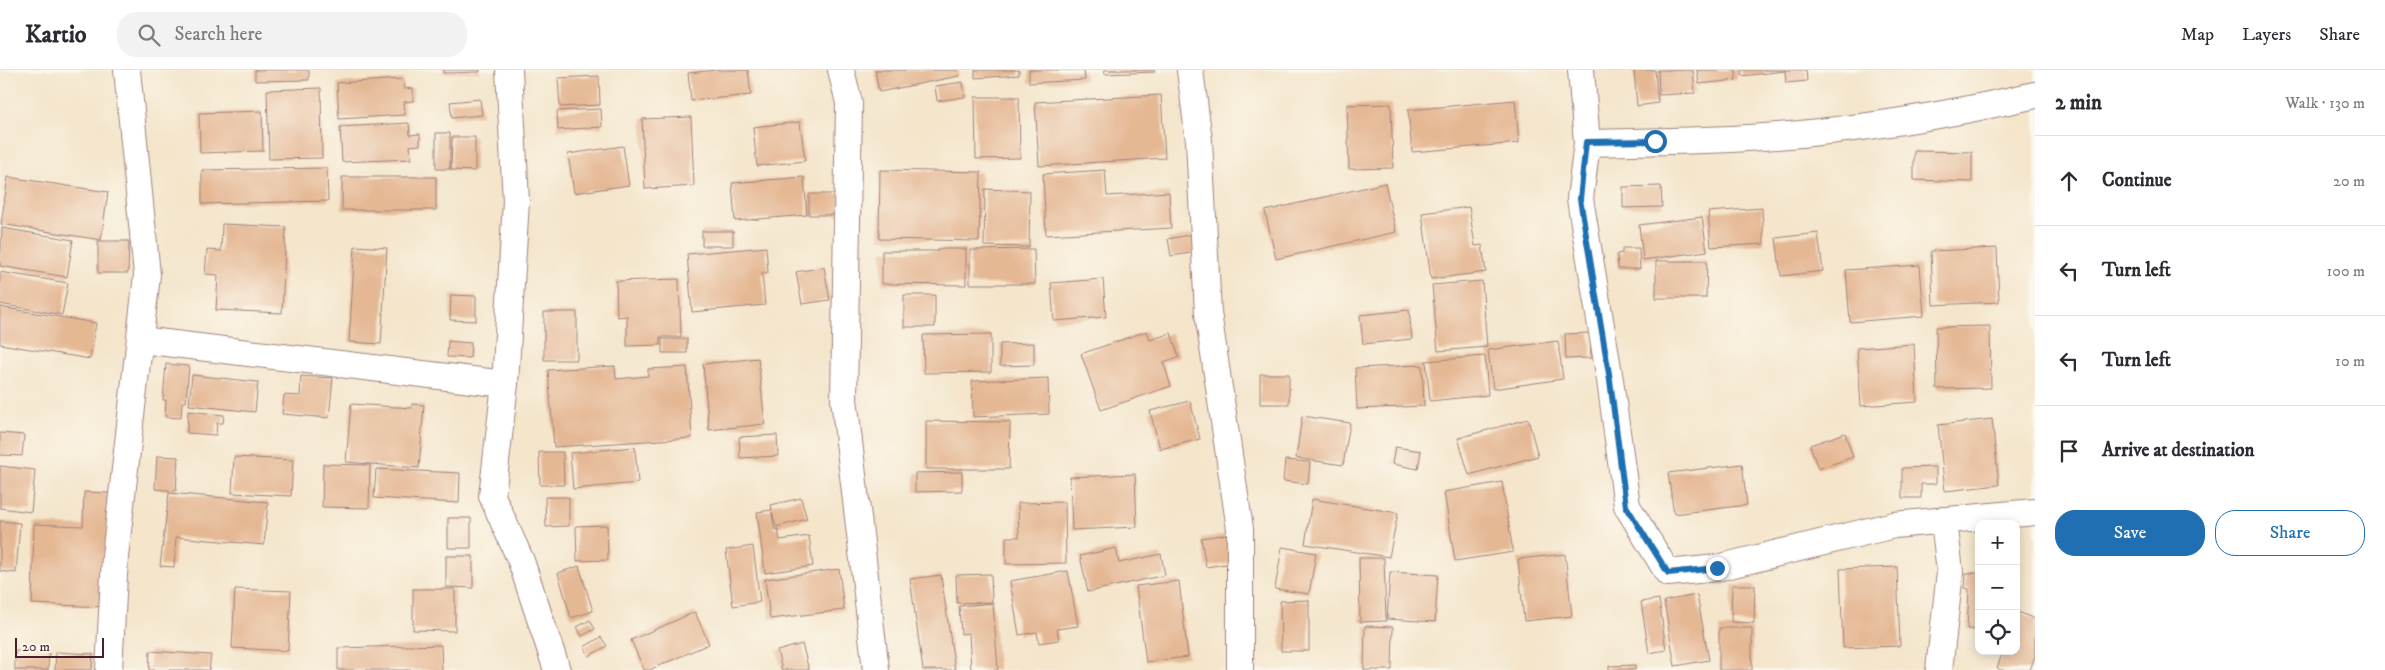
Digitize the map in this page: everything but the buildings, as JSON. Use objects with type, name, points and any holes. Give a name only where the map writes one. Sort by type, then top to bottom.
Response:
[{"type":"street","points":[[109,670],[115,557],[147,275],[127,70]]},
{"type":"street","points":[[509,70],[516,201],[506,384],[492,496],[521,561],[557,670]]},
{"type":"street","points":[[841,70],[849,103],[844,399],[876,670]]},
{"type":"street","points":[[1190,70],[1199,141],[1208,313],[1240,529],[1240,670]]},
{"type":"street","points":[[1581,70],[1586,142],[1580,199],[1610,380],[1626,506],[1668,573],[1717,568],[1894,525],[2035,512]]},
{"type":"street","points":[[1586,142],[1732,139],[1889,123],[2035,95]]},
{"type":"street","points":[[141,340],[506,384]]},
{"type":"street","points":[[1939,670],[1950,572],[1944,520]]},
{"type":"route","points":[[1655,141],[1586,142],[1580,199],[1610,380],[1626,506],[1668,573],[1717,568]]}]
